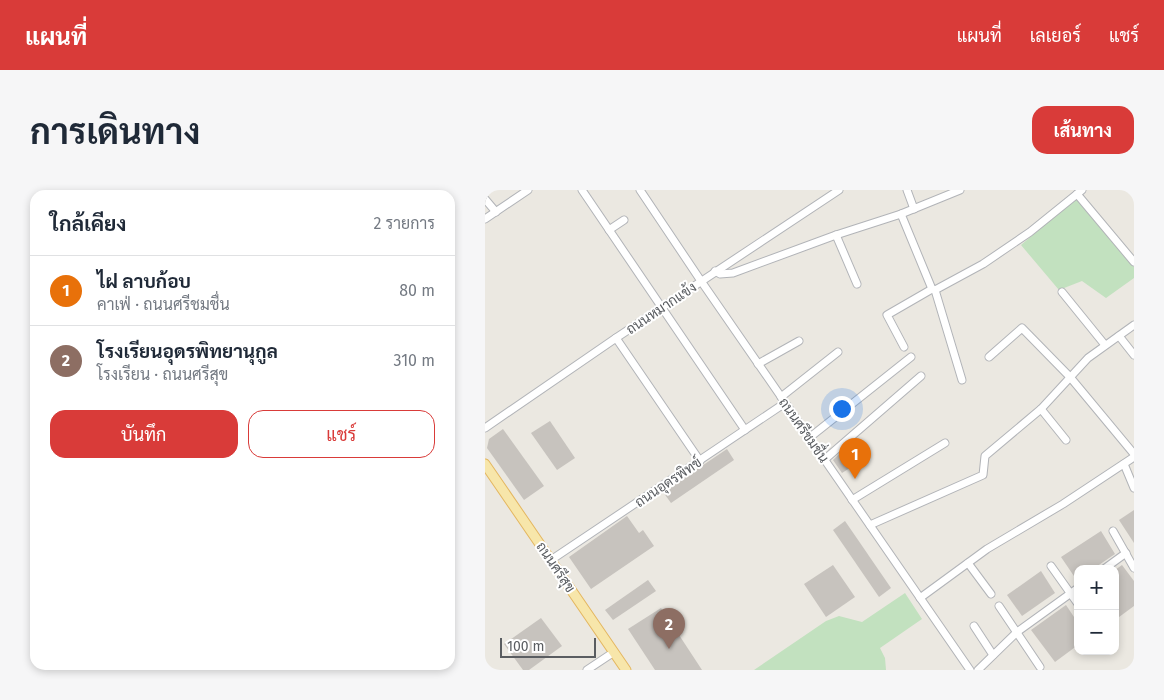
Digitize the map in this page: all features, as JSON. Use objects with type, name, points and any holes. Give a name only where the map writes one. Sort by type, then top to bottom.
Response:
[{"type":"main road","name":"ถนนศรีสุข","points":[[485,464],[626,670]]},
{"type":"street","points":[[485,219],[528,190]]},
{"type":"street","points":[[583,190],[745,430]]},
{"type":"street","name":"ถนนศรีชมชื่น","points":[[640,190],[970,670]]},
{"type":"street","name":"ถนนหมากแข้ง","points":[[485,428],[616,338],[839,190]]},
{"type":"street","points":[[907,190],[915,209]]},
{"type":"street","points":[[715,272],[733,274],[915,209],[960,190]]},
{"type":"street","points":[[904,347],[887,315],[997,255],[1030,232],[1079,192],[1134,262]]},
{"type":"street","points":[[485,199],[496,212]]},
{"type":"street","points":[[901,214],[934,290],[962,380]]},
{"type":"street","points":[[609,230],[624,220]]},
{"type":"street","points":[[836,236],[857,284]]},
{"type":"street","points":[[1062,292],[1105,345]]},
{"type":"street","points":[[869,525],[983,475],[985,456],[1041,410],[1088,358],[1134,325]]},
{"type":"street","points":[[920,598],[987,549],[1063,504],[1124,464],[1134,455],[1070,377],[1023,328],[989,357]]},
{"type":"street","points":[[1119,336],[1134,356]]},
{"type":"street","points":[[616,338],[700,460]]},
{"type":"street","points":[[758,364],[799,341]]},
{"type":"street","name":"ถนนอุดรพิทข์","points":[[551,560],[745,430],[838,352]]},
{"type":"street","points":[[809,438],[911,357]]},
{"type":"street","points":[[824,460],[921,376]]},
{"type":"street","points":[[1041,410],[1066,440]]},
{"type":"street","points":[[852,500],[945,443]]},
{"type":"street","points":[[1124,464],[1134,488]]},
{"type":"street","points":[[1113,531],[1134,568]]},
{"type":"street","points":[[1110,565],[1126,553]]},
{"type":"street","points":[[968,563],[991,594]]},
{"type":"street","points":[[1051,566],[1074,598]]},
{"type":"street","points":[[978,670],[1017,632],[1074,591]]},
{"type":"street","points":[[999,606],[1040,667]]},
{"type":"street","points":[[974,626],[993,655]]},
{"type":"street","points":[[587,670],[614,652]]},
{"type":"green space","points":[[1076,198],[1134,267],[1134,278],[1106,298],[1082,281],[1059,290],[1021,245]]},
{"type":"green space","points":[[905,593],[922,619],[880,648],[885,658],[886,670],[754,670],[826,621],[839,616],[862,622]]},
{"type":"building","points":[[550,421],[575,458],[557,470],[531,433]]},
{"type":"building","points":[[503,429],[544,486],[524,500],[487,448],[489,439]]},
{"type":"building","points":[[727,449],[734,460],[671,503],[663,492]]},
{"type":"building","points":[[842,451],[853,466],[842,473],[833,460]]},
{"type":"building","points":[[1134,510],[1134,543],[1119,520]]},
{"type":"building","points":[[627,516],[639,533],[643,530],[654,546],[591,589],[569,557]]},
{"type":"building","points":[[845,521],[891,588],[879,597],[833,530]]},
{"type":"building","points":[[1101,531],[1115,554],[1099,565],[1074,565],[1074,576],[1061,557]]},
{"type":"building","points":[[833,565],[855,597],[826,617],[804,584]]},
{"type":"building","points":[[1122,565],[1134,581],[1134,606],[1119,617],[1119,610],[1119,567]]},
{"type":"building","points":[[1041,571],[1055,593],[1022,616],[1007,595]]},
{"type":"building","points":[[648,580],[656,591],[613,620],[605,610]]},
{"type":"building","points":[[1066,605],[1074,617],[1074,648],[1055,662],[1031,630]]},
{"type":"building","points":[[661,608],[702,670],[655,670],[628,629]]},
{"type":"building","points":[[541,618],[562,646],[529,670],[523,670],[504,644]]},
{"type":"place","name":"ไฝ ลาบก้อบ","points":[[855,479]]},
{"type":"place","name":"โรงเรียนอุดรพิทยานุกูล","points":[[669,649]]}]
